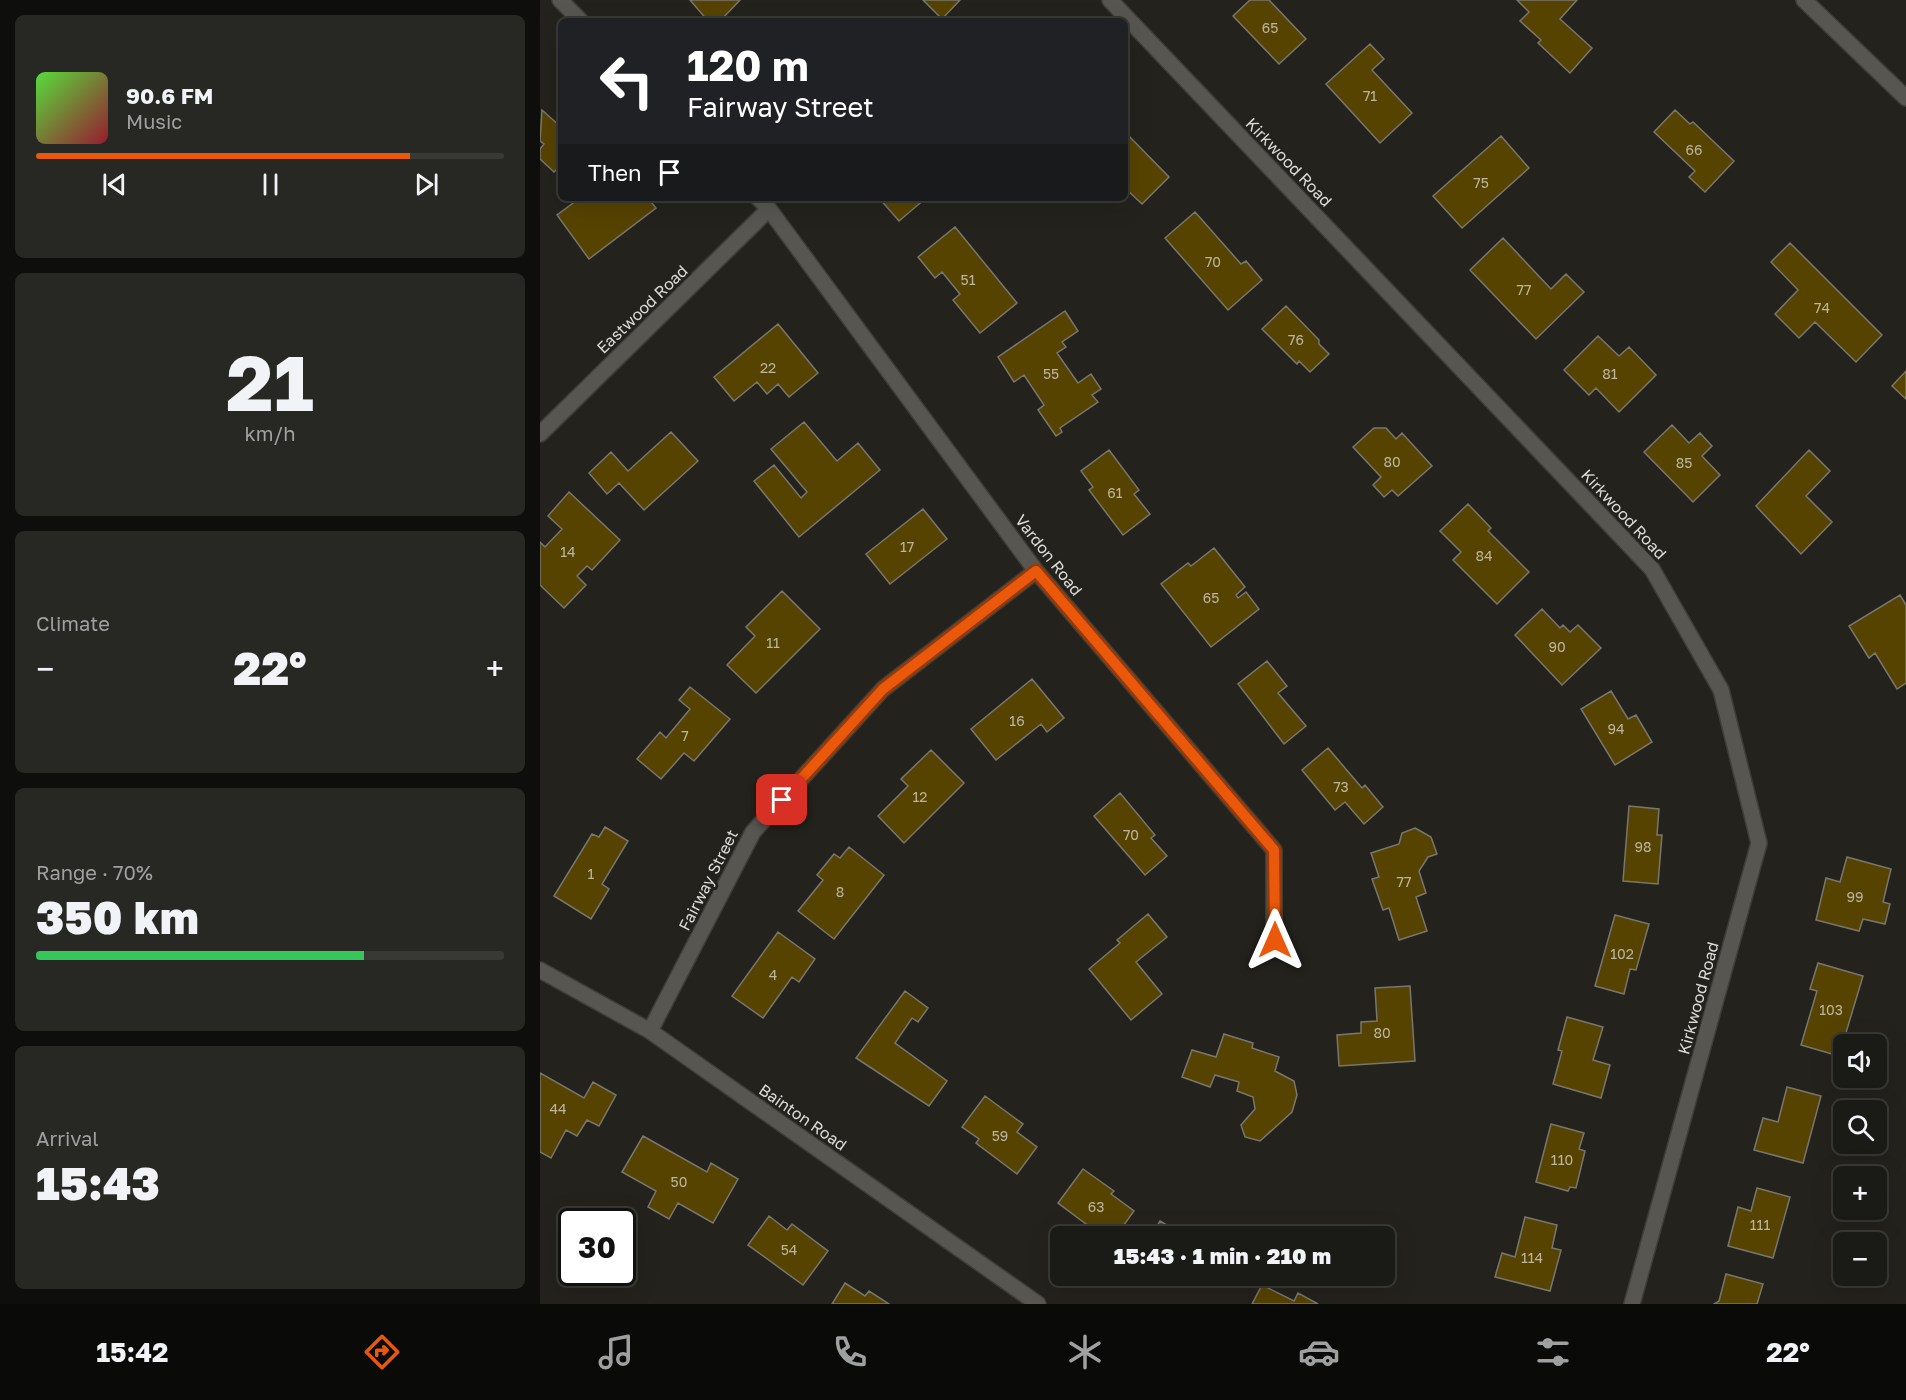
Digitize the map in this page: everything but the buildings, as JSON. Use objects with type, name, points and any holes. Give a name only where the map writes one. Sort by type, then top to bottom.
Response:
[{"type":"street","points":[[560,0],[578,18]]},
{"type":"street","name":"Kirkwood Road","points":[[1110,0],[1127,18]]},
{"type":"street","points":[[1804,0],[1906,98]]},
{"type":"street","name":"Kirkwood Road","points":[[1128,19],[1652,568],[1721,690],[1759,843],[1632,1304]]},
{"type":"street","name":"Vardon Road","points":[[761,201],[770,209],[1036,571],[1274,850],[1275,940]]},
{"type":"street","name":"Eastwood Road","points":[[540,434],[770,209]]},
{"type":"street","name":"Fairway Street","points":[[650,1031],[753,832],[883,689],[1036,571]]},
{"type":"street","name":"Bainton Road","points":[[540,970],[650,1031],[1038,1304]]},
{"type":"route","points":[[782,800],[883,689],[1036,571],[1274,850],[1275,940]]}]
